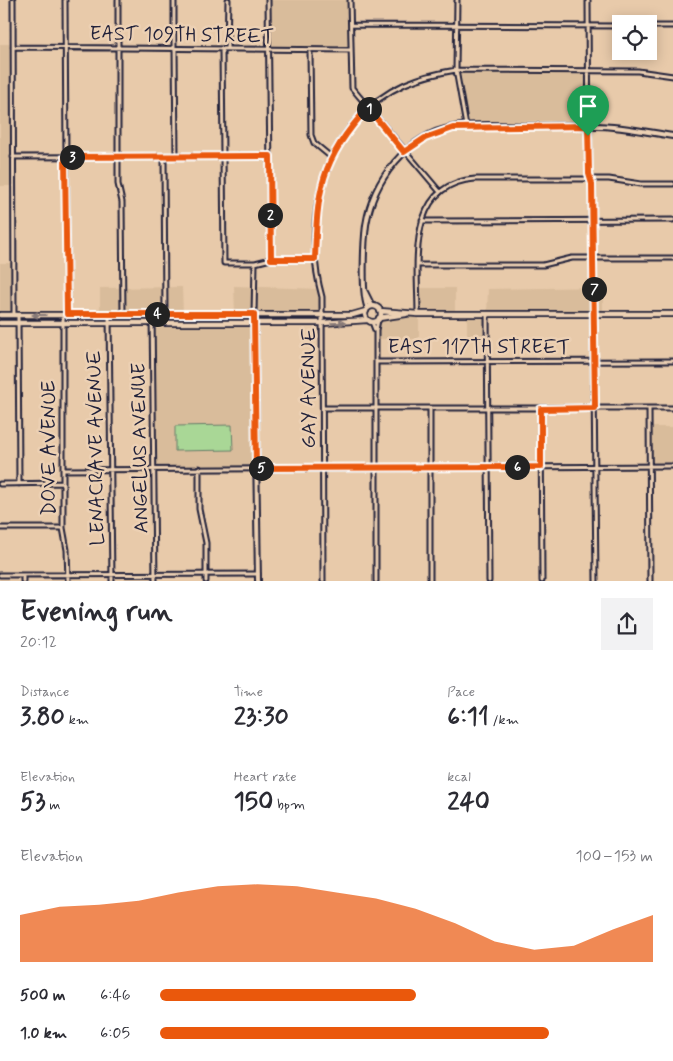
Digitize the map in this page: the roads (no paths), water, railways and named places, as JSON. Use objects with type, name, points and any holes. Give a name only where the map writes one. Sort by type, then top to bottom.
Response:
[{"type":"main road","points":[[0,315],[352,315],[369,308],[407,314],[673,314]]},
{"type":"main road","points":[[369,308],[374,320]]},
{"type":"main road","points":[[374,320],[380,311]]},
{"type":"main road","points":[[0,323],[323,323],[374,320],[407,314]]},
{"type":"street","points":[[13,0],[19,484]]},
{"type":"street","name":"DOVE AVENUE","points":[[65,0],[63,528],[67,550],[68,581]]},
{"type":"street","points":[[118,0],[118,184],[122,202],[123,314]]},
{"type":"street","points":[[174,0],[176,157]]},
{"type":"street","points":[[227,49],[228,0]]},
{"type":"street","points":[[268,0],[271,259]]},
{"type":"street","points":[[350,0],[352,88],[404,152],[440,192]]},
{"type":"street","points":[[457,0],[456,70],[466,126]]},
{"type":"street","points":[[588,0],[588,126],[595,361],[596,581]]},
{"type":"street","points":[[351,25],[612,26]]},
{"type":"street","points":[[657,26],[673,26]]},
{"type":"street","name":"EAST 109TH STREET","points":[[13,47],[351,50]]},
{"type":"street","points":[[222,49],[224,264],[255,264],[271,259],[315,259]]},
{"type":"street","points":[[310,50],[311,135],[314,143],[331,157]]},
{"type":"street","name":"GAY AVENUE","points":[[324,581],[323,314],[315,259],[317,205],[320,186],[331,157],[350,127],[368,108],[402,85],[419,78],[456,70],[638,70],[673,76]]},
{"type":"street","points":[[369,308],[365,292],[365,236],[370,208],[376,189],[385,174],[404,152],[441,131],[466,126],[588,126],[612,127],[673,136]]},
{"type":"street","points":[[164,156],[165,314]]},
{"type":"street","points":[[14,157],[270,156]]},
{"type":"street","points":[[418,314],[418,238],[425,212],[440,192],[468,180],[590,180],[673,184]]},
{"type":"street","points":[[422,221],[673,220]]},
{"type":"street","points":[[419,265],[543,265],[572,258],[673,258]]},
{"type":"street","points":[[255,264],[258,581]]},
{"type":"street","name":"LENACRAVE AVENUE","points":[[109,314],[112,581]]},
{"type":"street","name":"ANGELUS AVENUE","points":[[152,314],[155,581]]},
{"type":"street","points":[[488,314],[489,581]]},
{"type":"street","points":[[374,320],[376,330],[376,581]]},
{"type":"street","name":"EAST 117TH STREET","points":[[376,362],[673,361]]},
{"type":"street","points":[[323,408],[673,408]]},
{"type":"street","points":[[430,408],[430,581]]},
{"type":"street","points":[[649,408],[650,581]]},
{"type":"street","points":[[541,409],[542,581]]},
{"type":"street","points":[[63,470],[673,466]]},
{"type":"street","points":[[199,468],[199,509],[206,544],[206,581]]},
{"type":"street","points":[[0,484],[63,483]]},
{"type":"street","points":[[0,528],[63,528]]},
{"type":"street","points":[[0,575],[258,574]]},
{"type":"street","points":[[23,575],[23,581]]}]
